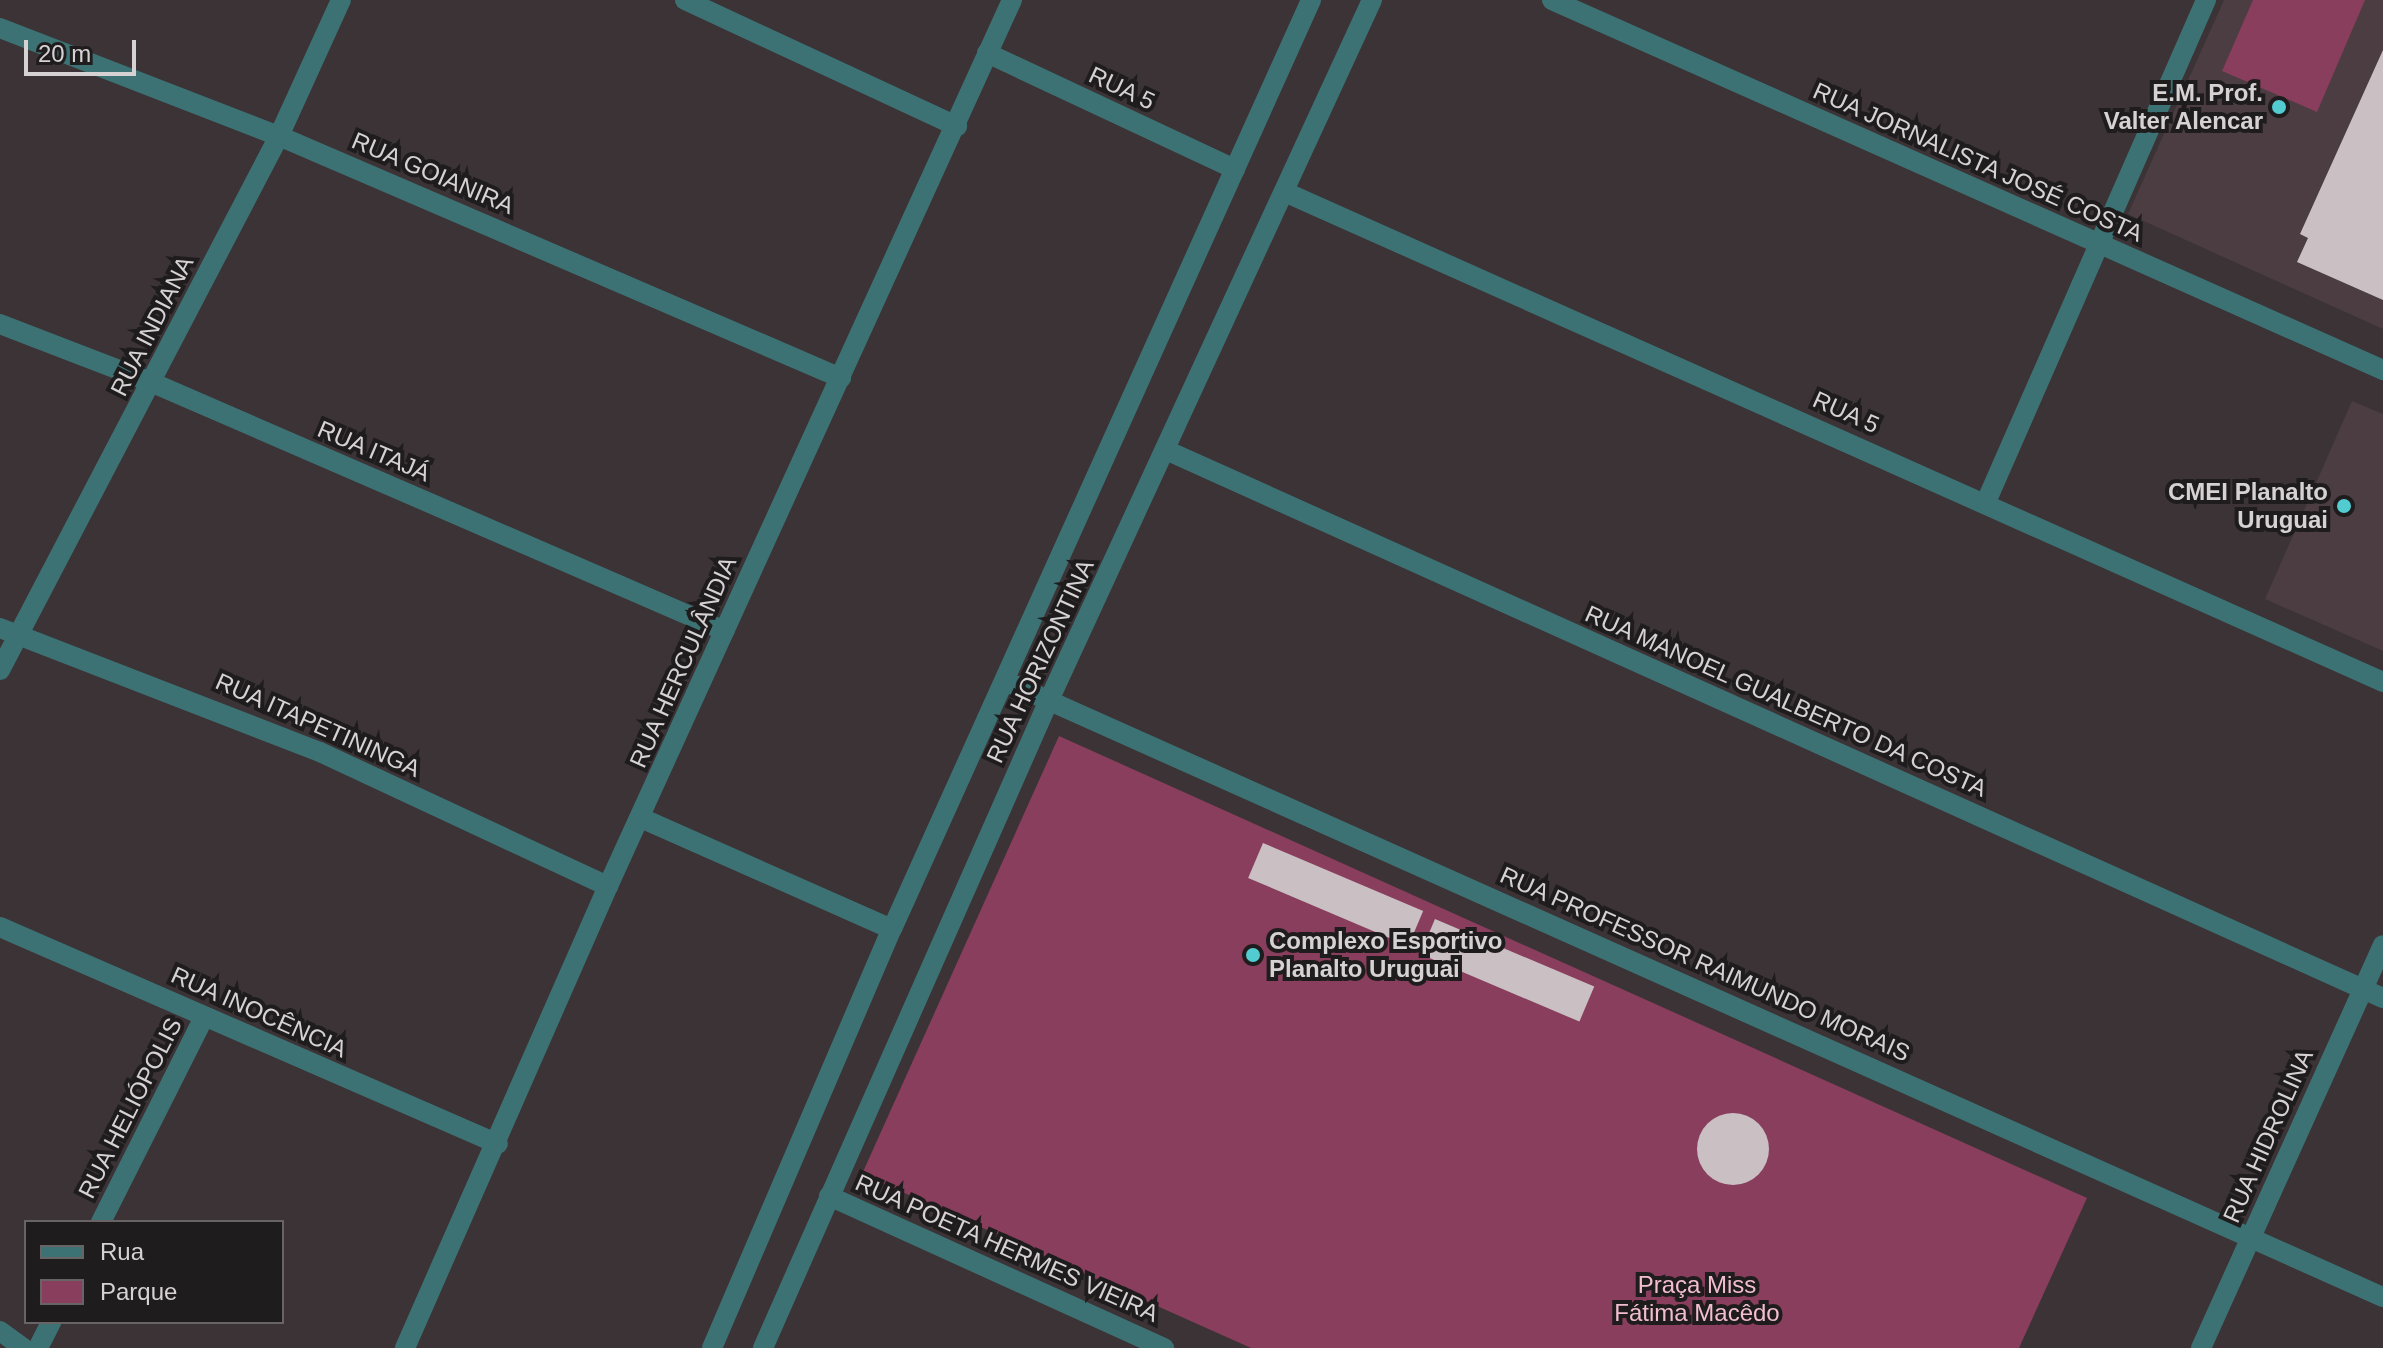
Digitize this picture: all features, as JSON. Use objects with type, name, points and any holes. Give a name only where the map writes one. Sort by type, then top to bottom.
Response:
[{"type":"street","name":"RUA INDIANA","points":[[0,670],[10,631],[153,383],[279,136],[341,0]]},
{"type":"street","points":[[685,0],[957,126]]},
{"type":"street","name":"RUA HERCULÂNDIA","points":[[405,1348],[498,1144],[608,886],[1012,0]]},
{"type":"street","name":"RUA HORIZONTINA","points":[[712,1348],[892,929],[1311,0]]},
{"type":"street","name":"RUA HORIZONTINA","points":[[763,1348],[1050,698],[1168,451],[1372,0]]},
{"type":"street","name":"RUA JORNALISTA JOSÉ COSTA","points":[[1552,0],[2383,370]]},
{"type":"street","points":[[1986,502],[2102,246],[2206,0]]},
{"type":"street","name":"RUA GOIANIRA","points":[[0,28],[279,136],[841,378]]},
{"type":"street","name":"RUA 5","points":[[987,53],[1235,169]]},
{"type":"street","name":"RUA 5","points":[[1287,193],[1986,502],[2383,682]]},
{"type":"street","name":"RUA ITAJÁ","points":[[0,324],[153,383],[725,631]]},
{"type":"street","name":"RUA MANOEL GUALBERTO DA COSTA","points":[[1168,451],[2383,998]]},
{"type":"street","name":"RUA ITAPETININGA","points":[[10,631],[320,752],[608,886]]},
{"type":"street","name":"RUA PROFESSOR RAIMUNDO MORAIS","points":[[1005,681],[1050,698],[2383,1297]]},
{"type":"street","points":[[641,818],[892,929]]},
{"type":"street","name":"RUA INOCÊNCIA","points":[[0,927],[498,1144]]},
{"type":"street","name":"RUA HIDROLINA","points":[[2201,1348],[2383,945]]},
{"type":"street","name":"RUA HELIÓPOLIS","points":[[102,1220],[204,1017]]},
{"type":"street","name":"RUA POETA HERMES VIEIRA","points":[[829,1196],[1164,1348]]},
{"type":"street","points":[[38,1348],[50,1324]]},
{"type":"street","points":[[0,1331],[23,1348]]},
{"type":"shaded area","name":"E.M. Prof. Valter Alencar","points":[[2224,0],[2383,0],[2383,329],[2128,214]]},
{"type":"shaded area","name":"CMEI Planalto Uruguai","points":[[2352,401],[2383,414],[2383,651],[2265,599]]},
{"type":"green space","points":[[2253,0],[2365,0],[2317,112],[2222,71]]},
{"type":"green space","name":"Complexo Esportivo Planalto Uruguai","points":[[1059,736],[2087,1198],[2019,1348],[1251,1348],[862,1174]]},
{"type":"building","points":[[2383,50],[2383,300],[2297,262],[2308,238],[2300,234]]},
{"type":"building","points":[[1263,843],[1423,911],[1408,946],[1248,878]]},
{"type":"building","points":[[1435,919],[1594,987],[1579,1022],[1420,954]]},
{"type":"building","points":[[1733,1113],[1753,1119],[1763,1129],[1769,1149],[1763,1169],[1753,1179],[1733,1185],[1713,1179],[1703,1169],[1697,1149],[1703,1129],[1713,1119]]},
{"type":"place","name":"E.M. Prof. Valter Alencar","points":[[2279,107]]},
{"type":"place","name":"CMEI Planalto Uruguai","points":[[2344,506]]},
{"type":"place","name":"Complexo Esportivo Planalto Uruguai","points":[[1253,955]]},
{"type":"park label","name":"Praça Miss Fátima Macêdo","points":[[1697,1299]]}]
